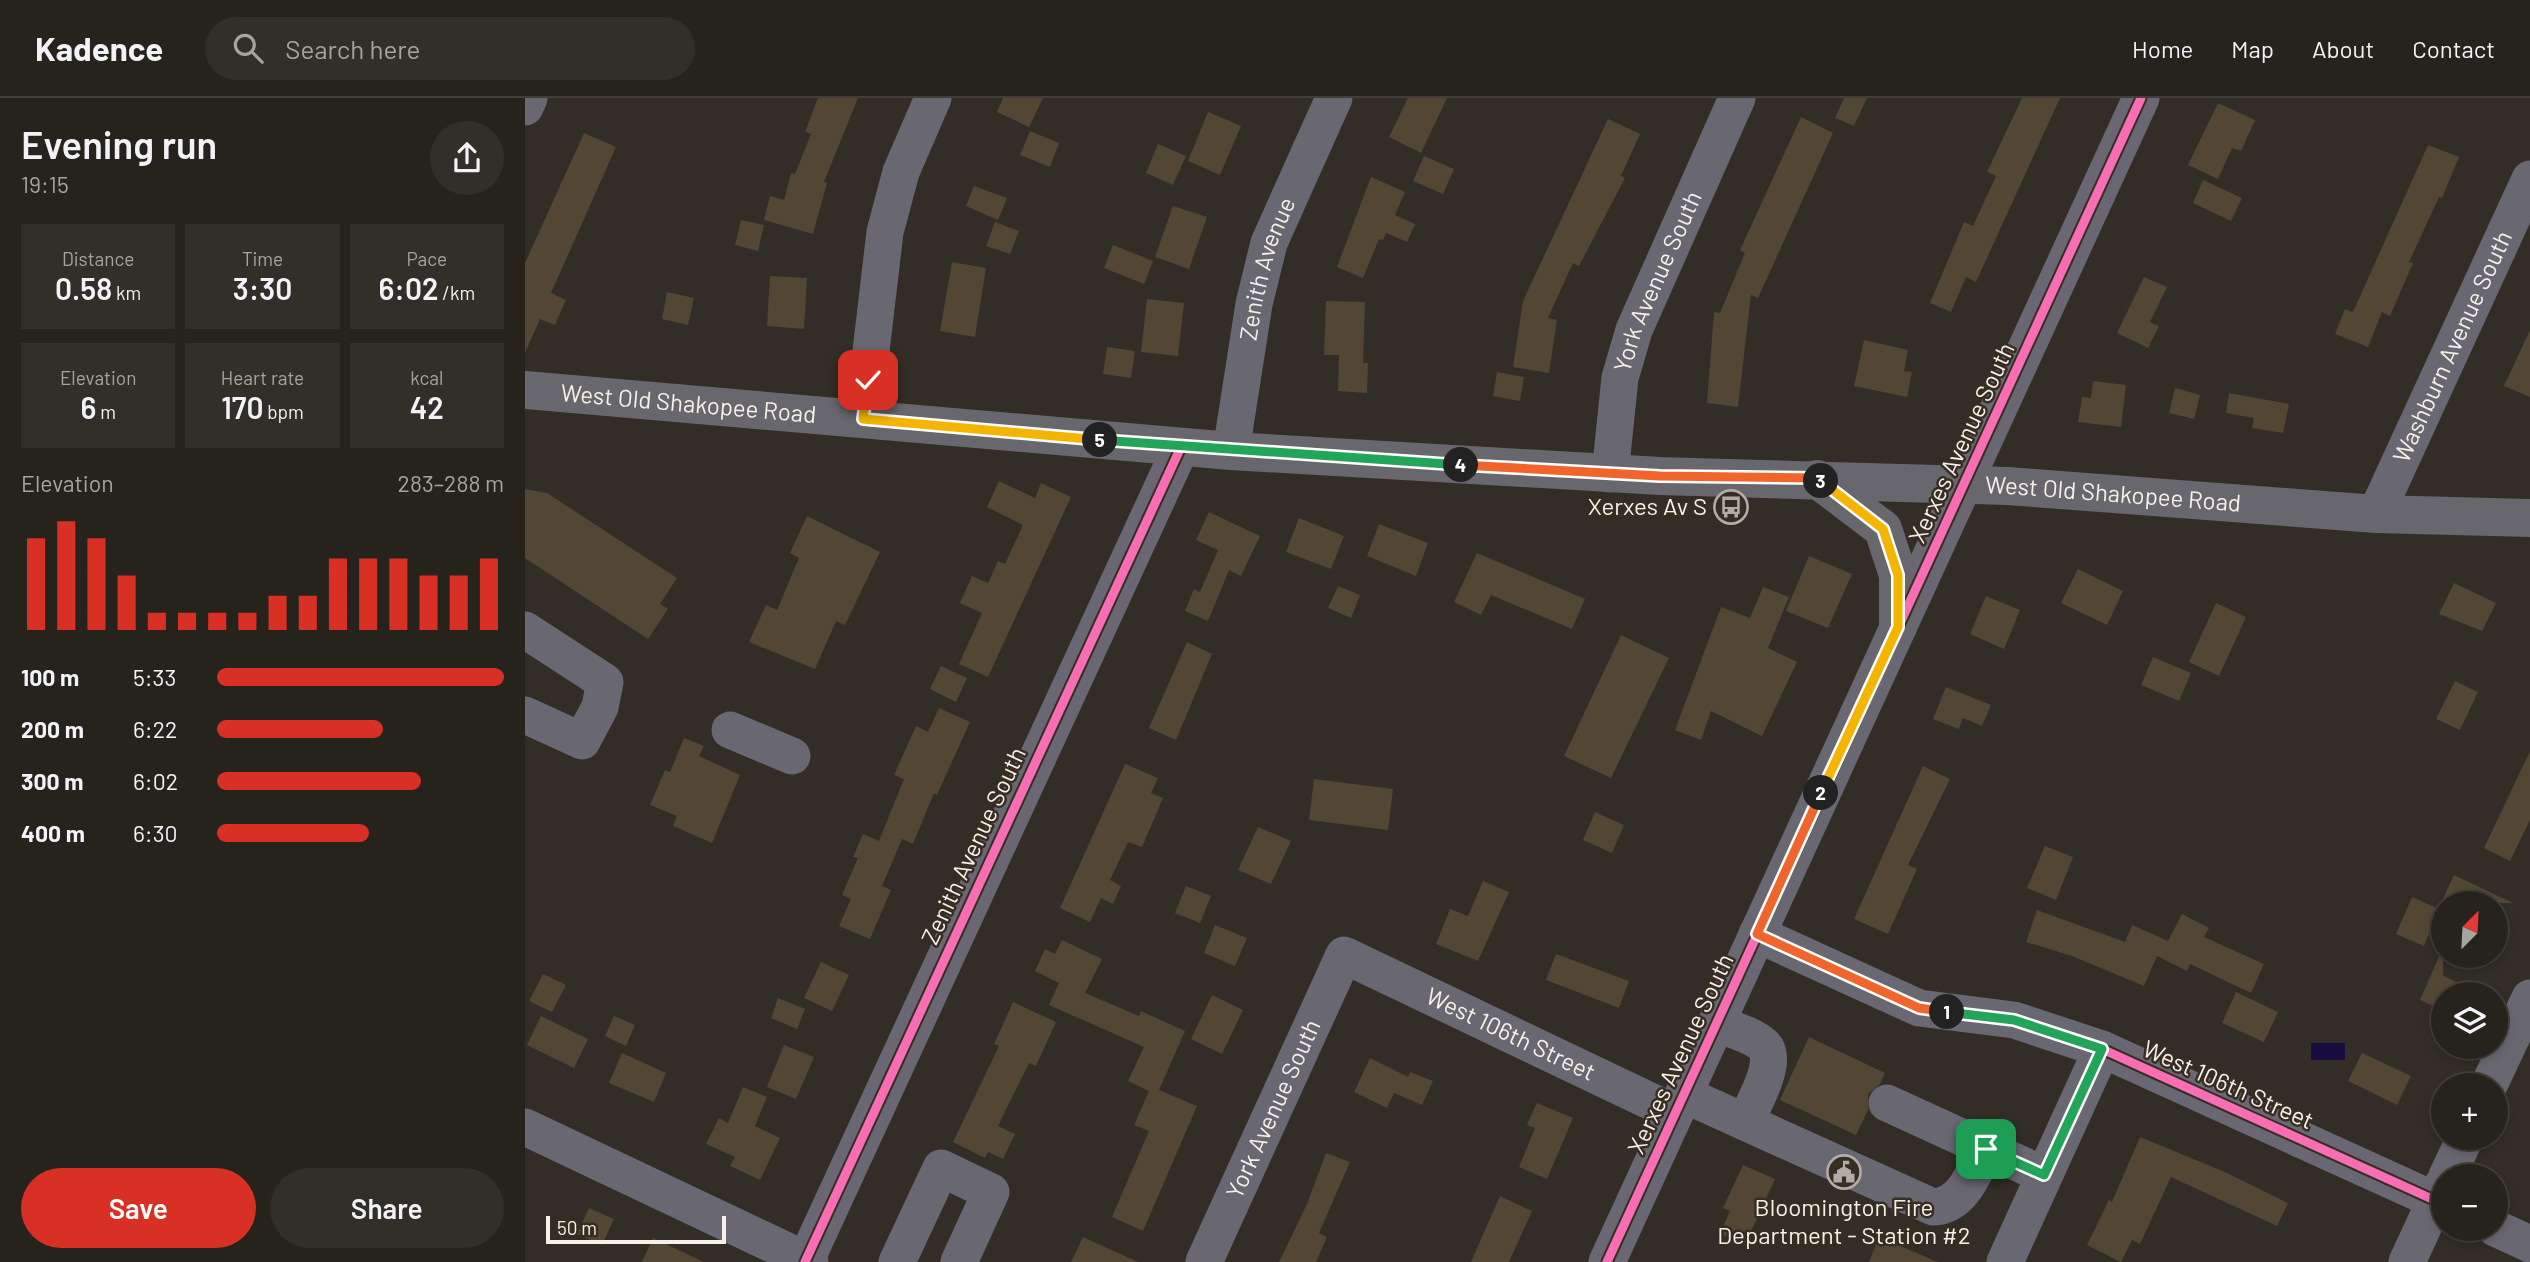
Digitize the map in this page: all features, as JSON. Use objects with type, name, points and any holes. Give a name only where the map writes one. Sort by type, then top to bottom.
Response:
[{"type":"main road","name":"West Old Shakopee Road","points":[[525,390],[1231,451],[1610,474],[1817,478],[1965,485],[2376,514],[2530,518]]},
{"type":"main road","points":[[1817,478],[1883,529],[1898,575],[1898,627]]},
{"type":"street","points":[[525,107],[529,98]]},
{"type":"street","points":[[863,419],[885,232],[901,172],[933,98]]},
{"type":"street","name":"Zenith Avenue","points":[[1231,451],[1254,304],[1269,243],[1334,98]]},
{"type":"street","name":"York Avenue South","points":[[1610,474],[1620,378],[1634,330],[1737,98]]},
{"type":"street","name":"Xerxes Avenue South","points":[[1607,1262],[2141,98]]},
{"type":"street","name":"Washburn Avenue South","points":[[2376,514],[2530,179]]},
{"type":"street","name":"Zenith Avenue South","points":[[807,1261],[1181,447]]},
{"type":"street","points":[[525,630],[605,682],[600,707],[582,741],[525,715]]},
{"type":"street","points":[[730,730],[792,756]]},
{"type":"street","name":"West 106th Street","points":[[1757,934],[1919,1008],[2014,1020],[2102,1049],[2431,1186]]},
{"type":"street","name":"York Avenue South","points":[[1204,1262],[1344,955]]},
{"type":"street","name":"West 106th Street","points":[[1344,955],[1679,1103],[1745,1122],[1933,1207],[1944,1207],[1963,1192],[1986,1149]]},
{"type":"street","points":[[2495,1073],[2530,998]]},
{"type":"street","points":[[1716,1023],[1763,1044],[1769,1053],[1769,1068],[1745,1122]]},
{"type":"street","points":[[2005,1262],[2102,1049]]},
{"type":"street","points":[[1887,1103],[2044,1175]]},
{"type":"street","points":[[525,1126],[807,1261]]},
{"type":"street","points":[[897,1262],[941,1168],[991,1192],[959,1262]]},
{"type":"street","points":[[2407,1262],[2431,1213]]},
{"type":"street","points":[[2508,1234],[2530,1244]]},
{"type":"shaded area","points":[[2311,1043],[2345,1043],[2345,1060],[2311,1060]]},
{"type":"building","points":[[818,98],[858,98],[824,182],[827,183],[813,234],[764,220],[770,196],[784,200],[791,173],[795,174],[811,134],[805,132]]},
{"type":"building","points":[[1003,98],[1043,98],[1029,127],[997,112]]},
{"type":"building","points":[[1408,98],[1447,98],[1421,153],[1389,137]]},
{"type":"building","points":[[1844,98],[1867,98],[1854,126],[1835,118]]},
{"type":"building","points":[[2022,98],[2060,98],[1976,282],[1966,277],[1951,312],[1930,303],[1964,222],[1973,226],[1996,176],[1987,172]]},
{"type":"building","points":[[2218,103],[2255,120],[2241,151],[2232,148],[2218,179],[2188,165]]},
{"type":"building","points":[[1208,112],[1241,126],[1220,175],[1188,161]]},
{"type":"building","points":[[1801,117],[1833,133],[1758,298],[1751,295],[1738,407],[1707,403],[1714,312],[1720,313],[1745,253],[1740,250]]},
{"type":"building","points":[[1608,119],[1640,134],[1621,176],[1625,178],[1579,266],[1573,263],[1548,318],[1557,320],[1549,373],[1513,367],[1523,301]]},
{"type":"building","points":[[1030,131],[1059,143],[1050,167],[1020,155]]},
{"type":"building","points":[[584,133],[616,147],[551,293],[566,300],[555,325],[540,319],[525,353],[525,263]]},
{"type":"building","points":[[1158,144],[1186,156],[1173,185],[1146,173]]},
{"type":"building","points":[[2428,145],[2459,157],[2442,198],[2439,197],[2409,262],[2413,263],[2390,316],[2382,312],[2368,347],[2335,334],[2345,309],[2353,312]]},
{"type":"building","points":[[1424,156],[1454,169],[1443,194],[1413,181]]},
{"type":"building","points":[[1371,177],[1405,192],[1395,215],[1415,224],[1407,242],[1386,233],[1383,240],[1379,239],[1363,278],[1337,267]]},
{"type":"building","points":[[2203,180],[2242,198],[2231,221],[2193,203]]},
{"type":"building","points":[[974,186],[1007,198],[998,220],[966,206]]},
{"type":"building","points":[[1173,206],[1207,217],[1189,269],[1155,257]]},
{"type":"building","points":[[741,220],[764,225],[758,251],[735,245]]},
{"type":"building","points":[[995,222],[1019,231],[1010,254],[986,246]]},
{"type":"building","points":[[1113,245],[1153,261],[1144,284],[1104,268]]},
{"type":"building","points":[[952,262],[986,268],[975,337],[940,331]]},
{"type":"building","points":[[770,276],[807,278],[804,329],[767,326]]},
{"type":"building","points":[[2144,277],[2167,287],[2150,322],[2159,326],[2148,348],[2117,333]]},
{"type":"building","points":[[667,292],[694,298],[688,325],[662,319]]},
{"type":"building","points":[[1147,299],[1184,303],[1178,356],[1141,352]]},
{"type":"building","points":[[1326,301],[1365,302],[1363,363],[1368,363],[1367,393],[1338,391],[1339,355],[1324,355]]},
{"type":"building","points":[[2530,330],[2530,397],[2504,386]]},
{"type":"building","points":[[1864,340],[1908,350],[1904,371],[1912,372],[1907,397],[1854,386]]},
{"type":"building","points":[[1107,347],[1135,351],[1131,378],[1103,374]]},
{"type":"building","points":[[1497,372],[1524,377],[1520,401],[1493,396]]},
{"type":"building","points":[[2093,381],[2126,385],[2121,427],[2078,422],[2082,397],[2091,398]]},
{"type":"building","points":[[2175,388],[2200,395],[2194,419],[2169,413]]},
{"type":"building","points":[[2229,393],[2289,404],[2283,433],[2252,428],[2254,418],[2226,413]]},
{"type":"building","points":[[999,481],[1035,498],[1041,483],[1071,497],[988,677],[959,664],[982,613],[960,603],[972,576],[988,583],[998,561],[1005,564],[1023,525],[987,507]]},
{"type":"building","points":[[525,489],[547,493],[677,578],[660,604],[668,609],[648,639],[525,558]]},
{"type":"building","points":[[1209,512],[1260,536],[1241,576],[1229,570],[1208,621],[1185,611],[1194,589],[1200,592],[1218,550],[1196,540]]},
{"type":"building","points":[[807,516],[880,552],[845,625],[836,621],[815,669],[749,642],[766,605],[777,610],[799,558],[790,553]]},
{"type":"building","points":[[1299,518],[1344,536],[1331,569],[1286,552]]},
{"type":"building","points":[[1379,524],[1428,543],[1416,576],[1367,556]]},
{"type":"building","points":[[1477,553],[1585,599],[1572,629],[1491,595],[1481,615],[1454,602]]},
{"type":"building","points":[[1809,556],[1852,574],[1828,628],[1786,611]]},
{"type":"building","points":[[2078,569],[2123,591],[2107,625],[2061,603]]},
{"type":"building","points":[[2454,583],[2496,603],[2482,631],[2439,614]]},
{"type":"building","points":[[1338,586],[1360,595],[1351,618],[1328,608]]},
{"type":"building","points":[[1763,587],[1789,597],[1768,648],[1797,662],[1762,736],[1711,711],[1701,740],[1675,730],[1721,607],[1750,618]]},
{"type":"building","points":[[1986,596],[2020,610],[2004,649],[1970,634]]},
{"type":"building","points":[[2216,603],[2246,617],[2219,676],[2189,662]]},
{"type":"building","points":[[1621,635],[1669,658],[1611,778],[1564,756]]},
{"type":"building","points":[[1187,642],[1212,654],[1176,740],[1149,728]]},
{"type":"building","points":[[2153,657],[2191,673],[2179,701],[2141,685]]},
{"type":"building","points":[[941,666],[967,678],[956,702],[930,689]]},
{"type":"building","points":[[2455,681],[2478,692],[2460,730],[2436,719]]},
{"type":"building","points":[[1946,687],[1991,705],[1982,726],[1963,718],[1959,729],[1933,719]]},
{"type":"building","points":[[939,708],[970,722],[937,795],[934,793],[913,844],[902,839],[882,886],[891,890],[870,939],[839,926],[851,899],[842,895],[858,858],[853,857],[863,834],[879,841],[904,779],[894,775],[916,726],[928,732]]},
{"type":"building","points":[[684,738],[704,746],[699,756],[740,775],[712,843],[673,826],[677,816],[650,805],[665,770],[670,772]]},
{"type":"building","points":[[2530,751],[2530,820],[2510,861],[2484,848]]},
{"type":"building","points":[[1125,764],[1158,778],[1151,793],[1163,798],[1142,847],[1128,842],[1110,880],[1121,886],[1113,904],[1101,898],[1090,922],[1060,908]]},
{"type":"building","points":[[1923,766],[1950,779],[1908,865],[1917,869],[1888,934],[1854,919]]},
{"type":"building","points":[[1314,779],[1393,789],[1388,830],[1309,820]]},
{"type":"building","points":[[1595,812],[1624,825],[1612,853],[1583,840]]},
{"type":"building","points":[[1258,827],[1291,841],[1271,884],[1238,870]]},
{"type":"building","points":[[2045,846],[2073,857],[2056,900],[2027,888]]},
{"type":"building","points":[[2454,875],[2488,891],[2447,891]]},
{"type":"building","points":[[1483,881],[1509,892],[1478,961],[1436,944],[1450,909],[1468,916]]},
{"type":"building","points":[[1186,886],[1211,896],[1200,923],[1175,913]]},
{"type":"building","points":[[2412,897],[2431,905],[2431,929],[2424,946],[2396,934]]},
{"type":"building","points":[[2037,910],[2125,942],[2132,925],[2168,941],[2182,914],[2209,928],[2204,937],[2264,964],[2251,993],[2190,964],[2187,971],[2157,956],[2144,986],[2072,956],[2026,942]]},
{"type":"building","points":[[1215,925],[1247,938],[1235,966],[1204,953]]},
{"type":"building","points":[[1062,940],[1102,959],[1085,993],[1139,1016],[1141,1011],[1185,1031],[1159,1090],[1197,1106],[1143,1231],[1112,1217],[1149,1131],[1134,1125],[1149,1091],[1128,1081],[1144,1047],[1049,1005],[1059,983],[1035,971],[1045,949],[1055,954]]},
{"type":"building","points":[[1556,954],[1629,981],[1619,1008],[1546,980]]},
{"type":"building","points":[[821,962],[849,975],[832,1011],[804,998]]},
{"type":"building","points":[[2434,968],[2443,968],[2443,976],[2457,982],[2431,982],[2431,1005],[2420,1000]]},
{"type":"building","points":[[543,974],[566,985],[552,1012],[529,1001]]},
{"type":"building","points":[[2236,992],[2278,1012],[2264,1042],[2222,1023]]},
{"type":"building","points":[[1212,995],[1243,1010],[1222,1054],[1191,1039]]},
{"type":"building","points":[[778,998],[805,1009],[797,1029],[771,1018]]},
{"type":"building","points":[[1013,1002],[1056,1022],[1036,1066],[1029,1063],[998,1126],[1015,1134],[1003,1159],[988,1152],[985,1158],[953,1142],[999,1046],[994,1044]]},
{"type":"building","points":[[541,1016],[588,1039],[574,1068],[527,1045]]},
{"type":"building","points":[[614,1016],[635,1025],[626,1046],[605,1036]]},
{"type":"building","points":[[1809,1037],[1885,1073],[1880,1084],[1868,1094],[1868,1110],[1856,1135],[1780,1100]]},
{"type":"building","points":[[784,1045],[814,1057],[796,1099],[767,1087]]},
{"type":"building","points":[[622,1053],[666,1073],[654,1102],[609,1083]]},
{"type":"building","points":[[2362,1053],[2411,1076],[2397,1105],[2348,1081]]},
{"type":"building","points":[[1370,1058],[1408,1077],[1410,1072],[1433,1081],[1422,1105],[1394,1093],[1387,1108],[1354,1092]]},
{"type":"building","points":[[743,1087],[767,1097],[755,1126],[780,1138],[760,1180],[730,1166],[735,1157],[706,1144],[719,1118],[728,1123]]},
{"type":"building","points":[[1537,1103],[1573,1118],[1547,1179],[1519,1167],[1535,1128],[1527,1125]]},
{"type":"building","points":[[2140,1137],[2225,1172],[2288,1203],[2277,1226],[2171,1177],[2140,1244],[2132,1240],[2121,1262],[2087,1245],[2109,1200],[2112,1202]]},
{"type":"building","points":[[1326,1153],[1350,1162],[1319,1233],[1327,1237],[1316,1262],[1279,1262],[1307,1204]]},
{"type":"building","points":[[1743,1165],[1775,1179],[1745,1245],[1720,1234],[1730,1211],[1723,1208]]},
{"type":"building","points":[[1500,1196],[1532,1211],[1509,1262],[1471,1262]]},
{"type":"building","points":[[589,1208],[614,1219],[602,1245],[577,1234]]},
{"type":"building","points":[[1083,1237],[1138,1262],[1071,1262]]},
{"type":"building","points":[[1879,1237],[1938,1262],[1869,1262]]},
{"type":"building","points":[[653,1238],[704,1262],[642,1262]]},
{"type":"cycle path","points":[[1607,1262],[2141,98]]},
{"type":"cycle path","points":[[805,1262],[1181,447]]},
{"type":"cycle path","points":[[1757,934],[1919,1008],[2014,1020],[2102,1049],[2431,1199]]},
{"type":"place","name":"Xerxes Av S","points":[[1731,507]]},
{"type":"place","name":"Bloomington Fire Department - Station #2","points":[[1844,1172]]},
{"type":"route","points":[[868,380],[863,419],[1231,451],[1660,476],[1817,478],[1883,529],[1898,575],[1898,627],[1757,934],[1919,1008],[2014,1020],[2102,1049],[2044,1175],[1986,1149]]}]
